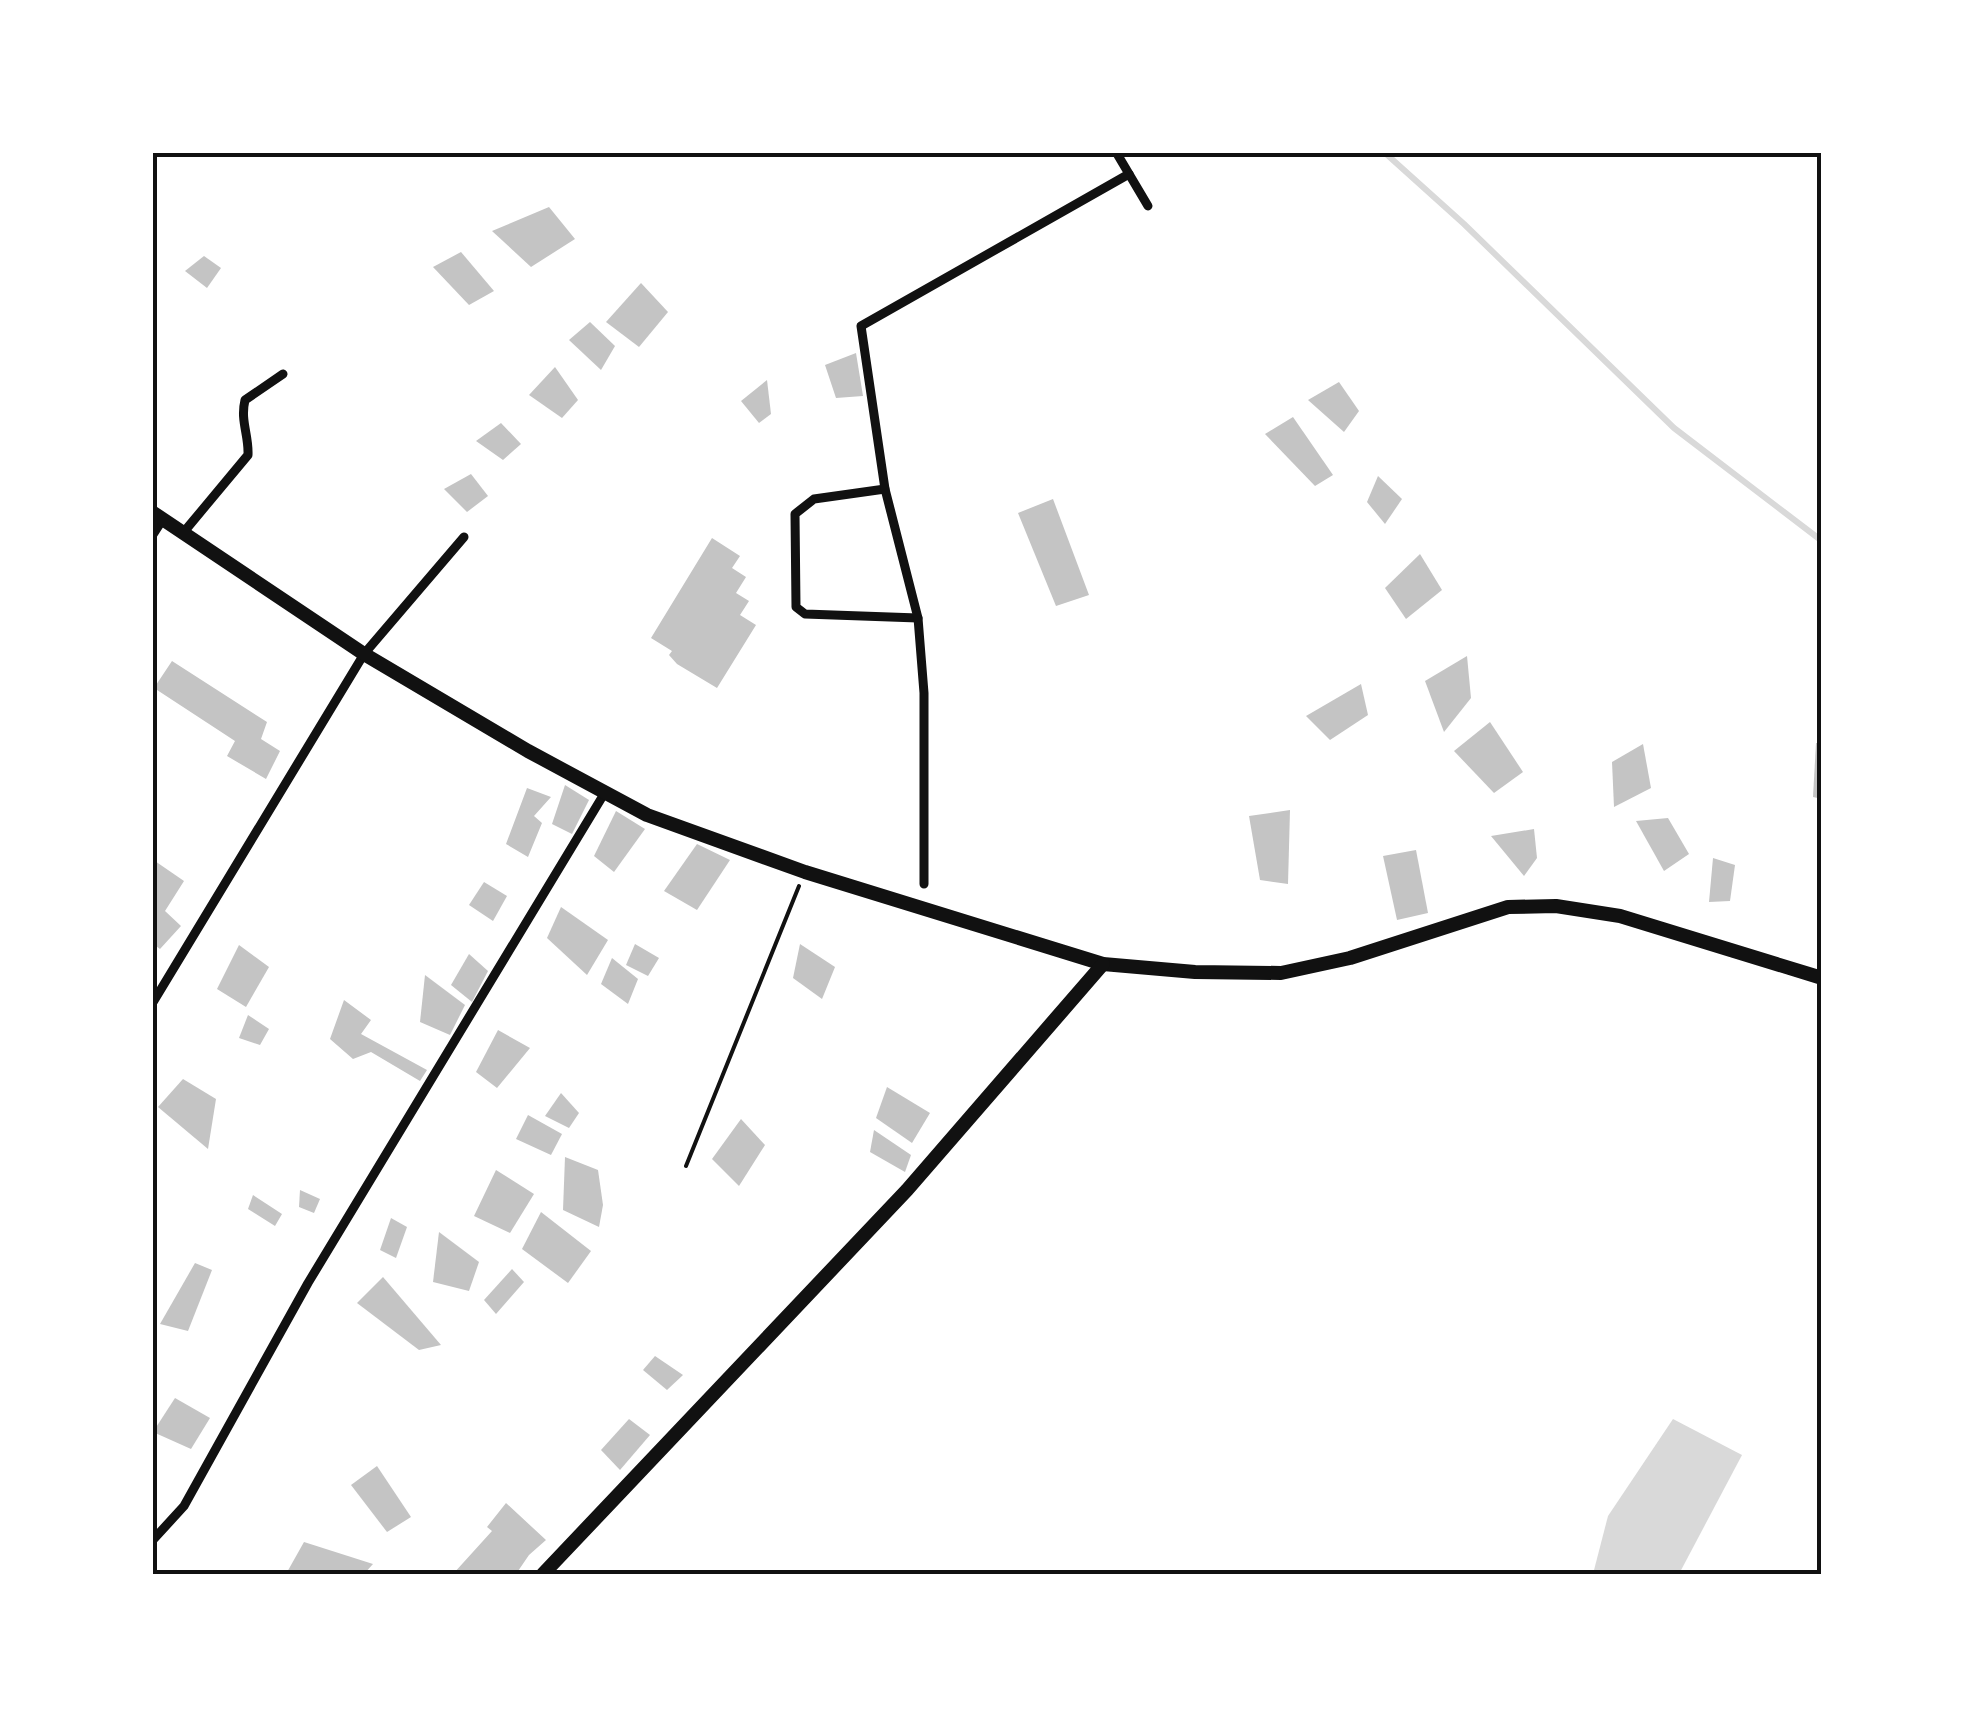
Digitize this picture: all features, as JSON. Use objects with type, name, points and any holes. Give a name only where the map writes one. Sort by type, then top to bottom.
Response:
[{"type":"main road","points":[[158,516],[364,654],[604,794],[647,815],[805,872],[1102,964],[1195,972],[1281,973],[1350,958],[1508,906],[1556,906],[1620,916],[1822,978]]},
{"type":"main road","points":[[543,1574],[908,1190],[1102,964]]},
{"type":"street","points":[[1116,152],[1148,206]]},
{"type":"street","points":[[924,884],[924,693],[918,618],[884,489],[862,326],[1129,174]]},
{"type":"street","points":[[184,533],[248,456],[249,440],[241,418],[245,400],[283,374]]},
{"type":"street","points":[[884,489],[814,498],[795,514],[796,607],[805,614],[918,618]]},
{"type":"street","points":[[152,536],[158,516]]},
{"type":"street","points":[[152,1004],[364,654],[464,538]]},
{"type":"street","points":[[152,1541],[184,1506],[308,1283],[604,794]]},
{"type":"path","points":[[686,1166],[805,872]]},
{"type":"shaded area","points":[[1673,1419],[1742,1455],[1679,1574],[1593,1574],[1608,1516]]},
{"type":"building","points":[[549,207],[575,239],[531,267],[492,231]]},
{"type":"building","points":[[461,252],[494,291],[469,305],[433,267]]},
{"type":"building","points":[[204,256],[221,268],[207,288],[185,271]]},
{"type":"building","points":[[641,283],[668,312],[639,347],[606,322]]},
{"type":"building","points":[[590,322],[615,346],[601,370],[569,340]]},
{"type":"building","points":[[856,353],[863,396],[836,398],[825,365]]},
{"type":"building","points":[[555,367],[578,400],[562,418],[529,395]]},
{"type":"building","points":[[767,380],[771,414],[759,423],[741,401]]},
{"type":"building","points":[[1339,382],[1359,411],[1344,432],[1308,400]]},
{"type":"building","points":[[1293,417],[1333,475],[1315,486],[1265,434]]},
{"type":"building","points":[[501,423],[521,444],[503,460],[476,441]]},
{"type":"building","points":[[471,474],[488,496],[467,512],[444,489]]},
{"type":"building","points":[[1378,476],[1402,499],[1385,524],[1367,502]]},
{"type":"building","points":[[1053,499],[1089,595],[1056,606],[1018,513]]},
{"type":"building","points":[[712,538],[740,556],[732,568],[746,577],[736,593],[749,601],[740,615],[756,625],[717,688],[677,664],[669,655],[672,651],[651,638]]},
{"type":"building","points":[[1420,554],[1442,590],[1406,619],[1385,588]]},
{"type":"building","points":[[1467,656],[1471,698],[1444,732],[1425,681]]},
{"type":"building","points":[[172,661],[267,722],[261,739],[280,751],[266,779],[227,756],[235,741],[154,688]]},
{"type":"building","points":[[1361,684],[1368,715],[1330,740],[1306,716]]},
{"type":"building","points":[[1490,722],[1523,772],[1494,793],[1454,751]]},
{"type":"building","points":[[1816,743],[1822,743],[1822,799],[1813,797]]},
{"type":"building","points":[[1643,744],[1651,788],[1614,807],[1612,762]]},
{"type":"building","points":[[565,785],[589,800],[572,834],[552,824]]},
{"type":"building","points":[[527,788],[551,797],[534,816],[542,823],[528,857],[506,844]]},
{"type":"building","points":[[1290,810],[1288,884],[1260,880],[1249,816]]},
{"type":"building","points":[[616,811],[645,829],[614,872],[594,856]]},
{"type":"building","points":[[1668,818],[1689,854],[1664,871],[1636,821]]},
{"type":"building","points":[[1534,829],[1537,858],[1524,876],[1491,836]]},
{"type":"building","points":[[697,844],[730,860],[697,910],[664,891]]},
{"type":"building","points":[[1416,850],[1428,913],[1397,920],[1383,856]]},
{"type":"building","points":[[1713,858],[1735,865],[1730,901],[1709,902]]},
{"type":"building","points":[[152,859],[184,881],[165,911],[181,926],[160,949],[152,943]]},
{"type":"building","points":[[484,882],[507,896],[493,921],[469,905]]},
{"type":"building","points":[[561,907],[608,940],[587,975],[547,938]]},
{"type":"building","points":[[635,944],[659,958],[648,976],[626,965]]},
{"type":"building","points":[[800,944],[835,967],[822,999],[793,978]]},
{"type":"building","points":[[239,945],[269,967],[246,1007],[217,989]]},
{"type":"building","points":[[469,954],[488,971],[472,1002],[451,985]]},
{"type":"building","points":[[612,958],[638,979],[628,1004],[601,984]]},
{"type":"building","points":[[425,975],[465,1005],[450,1035],[420,1022]]},
{"type":"building","points":[[344,1000],[371,1020],[361,1034],[427,1070],[420,1081],[371,1052],[353,1059],[330,1039]]},
{"type":"building","points":[[248,1015],[269,1029],[260,1045],[239,1038]]},
{"type":"building","points":[[498,1030],[530,1048],[497,1088],[476,1072]]},
{"type":"building","points":[[183,1079],[216,1099],[208,1149],[158,1107]]},
{"type":"building","points":[[887,1087],[930,1113],[912,1143],[876,1118]]},
{"type":"building","points":[[561,1093],[579,1113],[569,1128],[545,1116]]},
{"type":"building","points":[[528,1115],[562,1134],[551,1155],[516,1139]]},
{"type":"building","points":[[741,1119],[765,1145],[739,1186],[712,1159]]},
{"type":"building","points":[[874,1130],[911,1155],[905,1172],[870,1152]]},
{"type":"building","points":[[565,1157],[598,1170],[603,1205],[599,1227],[563,1210]]},
{"type":"building","points":[[496,1170],[534,1194],[510,1233],[474,1216]]},
{"type":"building","points":[[300,1190],[320,1199],[314,1213],[299,1207]]},
{"type":"building","points":[[253,1195],[282,1214],[275,1226],[248,1209]]},
{"type":"building","points":[[541,1212],[591,1251],[568,1283],[522,1249]]},
{"type":"building","points":[[391,1218],[407,1227],[396,1258],[380,1250]]},
{"type":"building","points":[[439,1232],[479,1262],[469,1291],[433,1282]]},
{"type":"building","points":[[195,1263],[212,1270],[188,1331],[160,1324]]},
{"type":"building","points":[[512,1269],[524,1282],[496,1314],[484,1300]]},
{"type":"building","points":[[383,1277],[441,1345],[419,1350],[357,1303]]},
{"type":"building","points":[[655,1356],[683,1375],[667,1390],[643,1370]]},
{"type":"building","points":[[175,1398],[210,1418],[191,1449],[153,1432]]},
{"type":"building","points":[[629,1419],[650,1435],[620,1470],[601,1450]]},
{"type":"building","points":[[377,1466],[411,1517],[387,1532],[351,1485]]},
{"type":"building","points":[[506,1503],[546,1540],[516,1574],[453,1574],[492,1531],[487,1527]]},
{"type":"building","points":[[304,1542],[373,1564],[364,1574],[286,1574]]},
{"type":"waterway","points":[[1384,152],[1674,428],[1822,541]]}]
